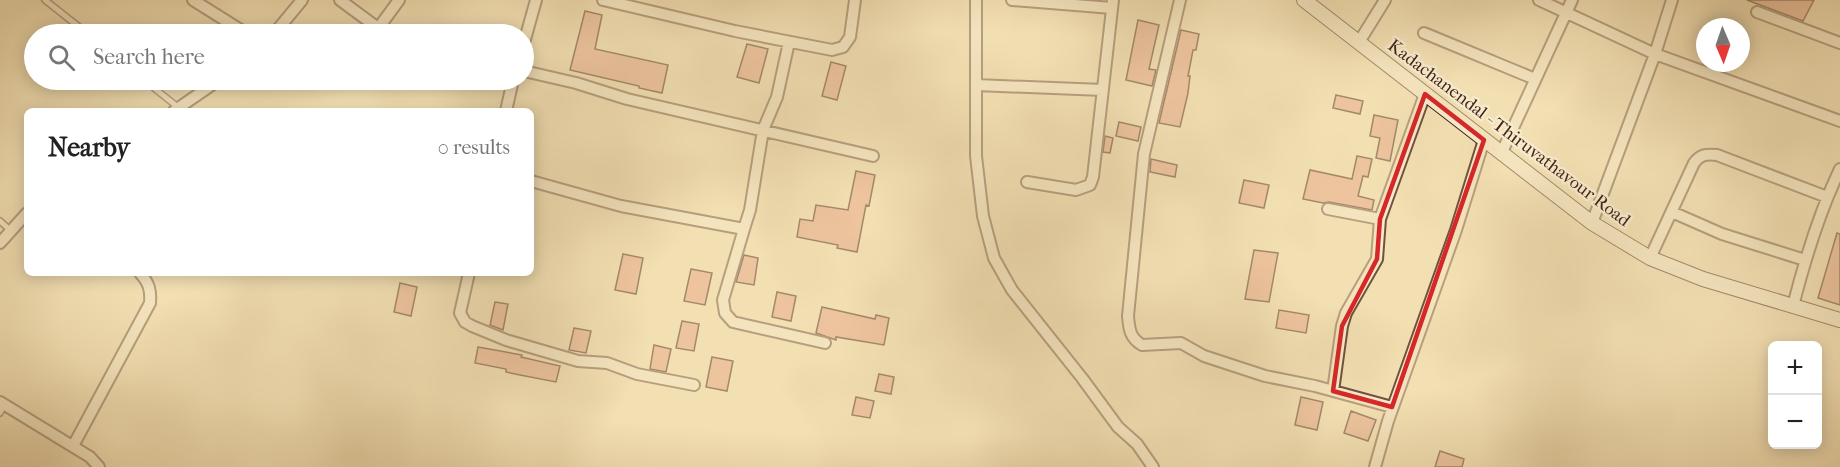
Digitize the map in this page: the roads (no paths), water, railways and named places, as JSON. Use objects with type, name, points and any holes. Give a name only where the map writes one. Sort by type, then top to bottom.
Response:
[{"type":"main road","name":"Kadachanendal - Thiruvathavour Road","points":[[1309,2],[1593,223],[1650,258],[1703,279],[1840,320]]},
{"type":"street","points":[[193,0],[231,24]]},
{"type":"street","points":[[282,24],[302,0]]},
{"type":"street","points":[[340,0],[372,24]]},
{"type":"street","points":[[386,24],[399,0]]},
{"type":"street","points":[[529,24],[536,0]]},
{"type":"street","points":[[603,0],[832,50],[843,47],[850,37],[855,0]]},
{"type":"street","points":[[976,0],[976,156],[983,216],[994,258],[1012,290],[1118,427],[1137,444],[1153,467]]},
{"type":"street","points":[[1012,0],[1113,4],[1093,177],[1090,185],[1076,190],[1027,182]]},
{"type":"street","points":[[1180,0],[1144,154],[1128,315],[1132,336],[1142,345],[1180,343],[1204,356],[1265,376],[1392,407]]},
{"type":"street","points":[[1359,42],[1385,0]]},
{"type":"street","points":[[1539,0],[1655,54],[1840,121]]},
{"type":"street","points":[[1502,152],[1572,0]]},
{"type":"street","points":[[1593,223],[1655,54],[1672,0]]},
{"type":"street","points":[[1757,12],[1840,43]]},
{"type":"street","points":[[1424,33],[1535,79]]},
{"type":"street","points":[[789,42],[777,97],[763,130],[750,210],[723,300],[725,313],[733,322],[825,343]]},
{"type":"street","points":[[534,72],[627,99],[873,156]]},
{"type":"street","points":[[976,86],[1103,90]]},
{"type":"street","points":[[177,108],[204,90]]},
{"type":"street","points":[[507,108],[511,90]]},
{"type":"street","points":[[1333,391],[1342,326],[1346,314],[1377,260],[1380,219],[1425,94]]},
{"type":"street","points":[[1375,467],[1392,407],[1456,230],[1484,140]]},
{"type":"street","points":[[1650,258],[1694,164],[1706,154],[1717,155],[1827,197]]},
{"type":"street","points":[[1793,306],[1805,260],[1827,197],[1840,169]]},
{"type":"street","points":[[534,182],[621,206],[744,229]]},
{"type":"street","points":[[1328,209],[1380,219]]},
{"type":"street","points":[[1672,212],[1722,234],[1805,260]]},
{"type":"street","points":[[0,243],[24,216]]},
{"type":"street","points":[[73,446],[150,303],[151,290],[142,276]]},
{"type":"street","points":[[468,276],[460,313],[465,322],[472,326],[507,340],[578,361],[607,363],[637,374],[694,385]]},
{"type":"street","points":[[2,407],[73,446],[90,457],[99,467]]},
{"type":"lane","points":[[45,0],[75,24]]},
{"type":"lane","points":[[155,90],[175,108]]},
{"type":"lane","points":[[0,221],[10,230]]}]
